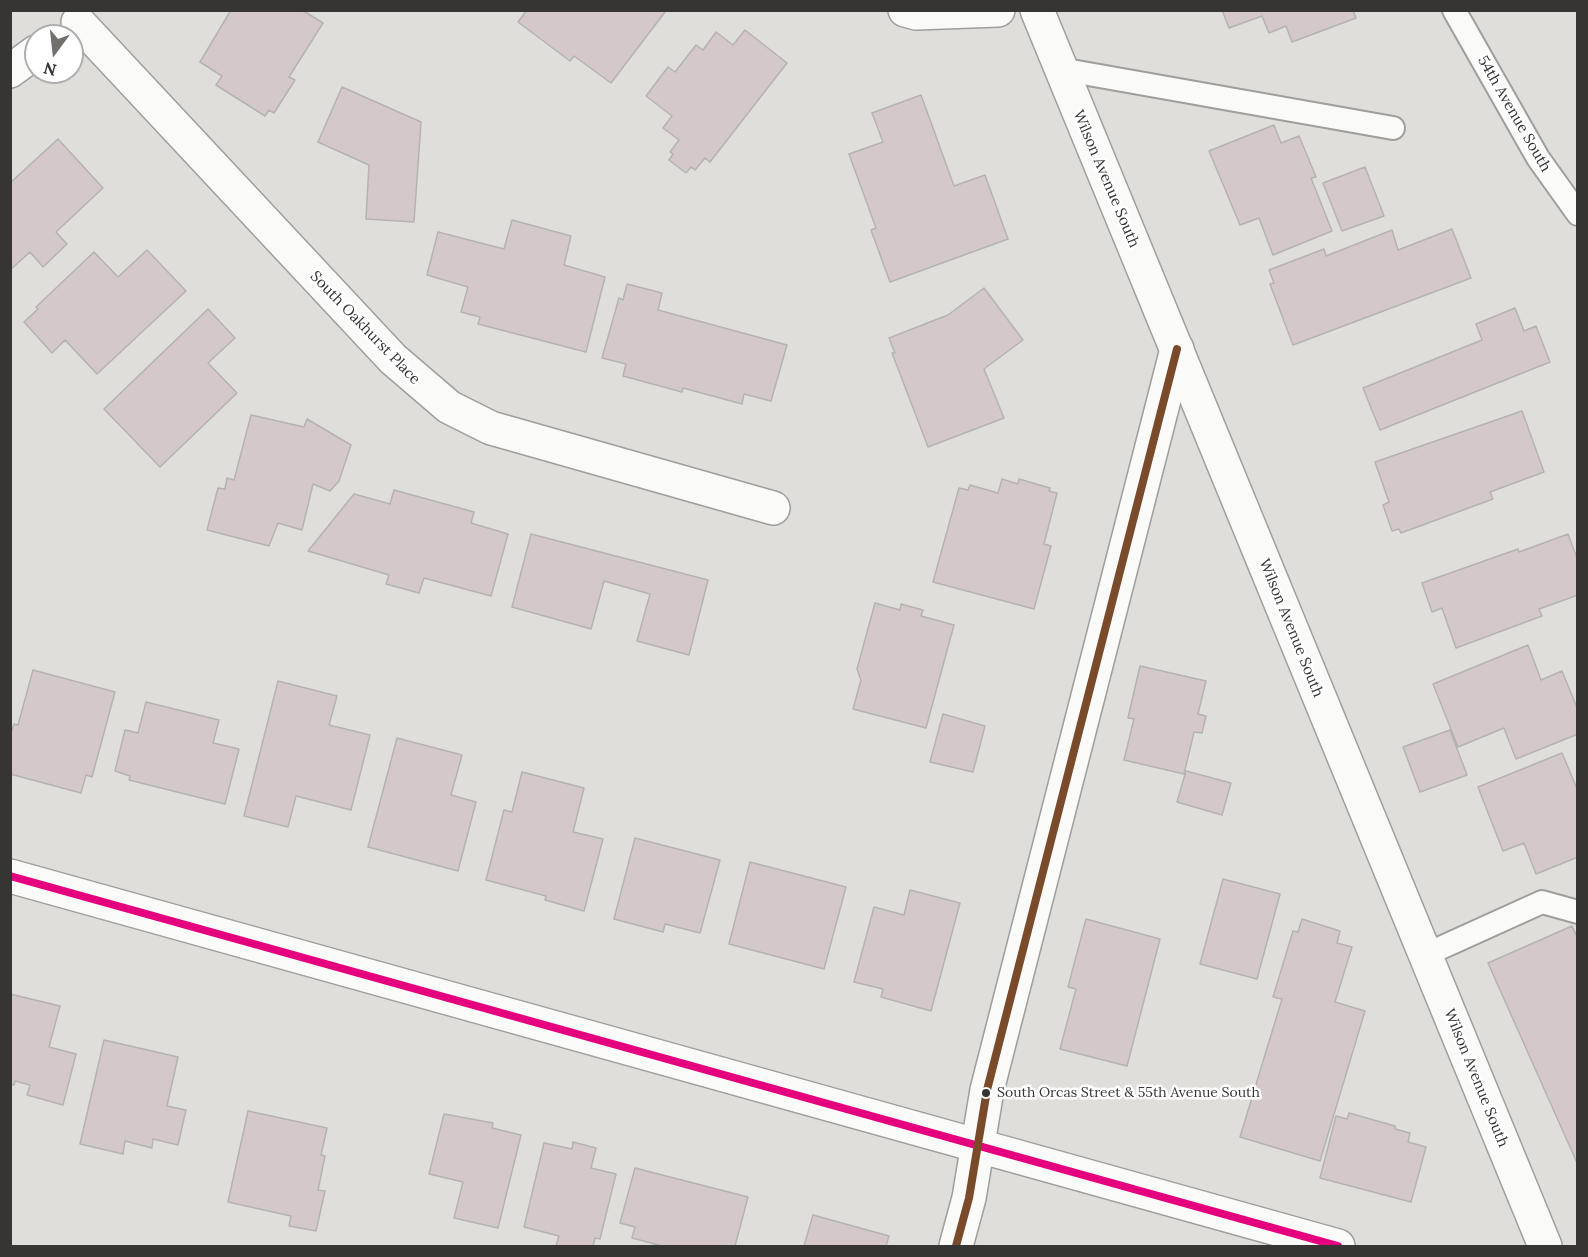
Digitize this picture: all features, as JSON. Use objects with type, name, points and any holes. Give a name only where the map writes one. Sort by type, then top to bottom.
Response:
[{"type":"street","points":[[905,10],[916,13],[998,10]]},
{"type":"street","name":"Wilson Avenue South","points":[[1037,10],[1545,1246]]},
{"type":"street","name":"South Oakhurst Place","points":[[75,23],[393,359],[449,407],[491,428],[773,508]]},
{"type":"street","points":[[10,71],[24,61]]},
{"type":"street","points":[[956,1246],[978,1148],[987,1090],[1177,349]]},
{"type":"street","points":[[10,876],[978,1148],[1338,1246]]},
{"type":"lane","name":"54th Avenue South","points":[[1454,10],[1538,158],[1578,214]]},
{"type":"lane","points":[[1060,69],[1393,128]]},
{"type":"lane","points":[[1425,955],[1542,902],[1578,912]]},
{"type":"building","points":[[231,10],[302,10],[323,23],[289,77],[295,80],[274,113],[269,110],[265,116],[216,85],[222,76],[200,62]]},
{"type":"building","points":[[527,10],[663,10],[665,12],[611,83],[574,56],[570,61],[518,22]]},
{"type":"building","points":[[1222,10],[1353,10],[1356,18],[1292,42],[1286,26],[1269,33],[1262,16],[1229,28]]},
{"type":"building","points":[[745,30],[787,63],[710,162],[705,158],[695,170],[691,167],[686,173],[669,160],[673,154],[670,152],[679,140],[663,128],[672,116],[646,96],[668,67],[675,72],[696,45],[703,50],[716,32],[733,45]]},
{"type":"building","points":[[342,87],[421,122],[414,222],[366,219],[369,165],[318,142]]},
{"type":"building","points":[[921,95],[954,186],[985,175],[1008,239],[890,282],[871,230],[876,228],[849,154],[883,142],[872,113]]},
{"type":"building","points":[[1274,125],[1281,143],[1299,136],[1316,177],[1311,178],[1332,231],[1273,255],[1259,218],[1240,225],[1209,151]]},
{"type":"building","points":[[58,139],[103,188],[56,232],[67,244],[43,267],[30,252],[10,270],[10,183]]},
{"type":"building","points":[[1365,167],[1384,216],[1342,231],[1323,183]]},
{"type":"building","points":[[512,220],[571,236],[564,265],[605,277],[586,352],[478,324],[480,317],[461,312],[468,287],[427,275],[438,232],[504,249]]},
{"type":"building","points":[[1452,229],[1471,278],[1293,345],[1270,284],[1274,283],[1269,270],[1324,249],[1326,256],[1392,230],[1398,250]]},
{"type":"building","points":[[147,250],[186,291],[97,374],[65,340],[52,353],[24,322],[38,309],[36,307],[94,252],[118,277]]},
{"type":"building","points":[[627,284],[662,293],[658,310],[787,345],[771,401],[744,394],[742,404],[683,388],[682,392],[623,376],[626,364],[602,358],[619,298],[623,300]]},
{"type":"building","points":[[984,288],[1023,340],[984,369],[1004,418],[928,447],[892,353],[895,353],[889,338],[948,315]]},
{"type":"building","points":[[1515,308],[1524,331],[1536,326],[1550,362],[1380,430],[1363,388],[1482,340],[1476,324]]},
{"type":"building","points":[[208,309],[235,338],[208,363],[237,393],[160,467],[104,409]]},
{"type":"building","points":[[1522,411],[1544,472],[1490,492],[1493,499],[1401,533],[1399,529],[1392,531],[1383,505],[1389,502],[1375,462]]},
{"type":"building","points":[[251,415],[304,427],[307,419],[351,445],[339,481],[330,491],[313,484],[302,530],[278,523],[269,546],[207,530],[218,488],[225,489],[227,478],[234,480]]},
{"type":"building","points":[[1002,479],[1018,484],[1019,479],[1050,488],[1049,491],[1057,493],[1044,544],[1051,546],[1034,609],[933,582],[959,488],[968,490],[970,485],[998,493]]},
{"type":"building","points":[[394,490],[474,512],[471,523],[508,534],[491,596],[424,578],[419,593],[386,584],[389,575],[308,551],[354,494],[390,504]]},
{"type":"building","points":[[531,534],[708,580],[689,655],[637,641],[650,594],[604,581],[591,629],[512,607]]},
{"type":"building","points":[[1568,534],[1578,561],[1578,595],[1539,609],[1542,616],[1456,648],[1442,608],[1432,612],[1422,583]]},
{"type":"building","points":[[875,603],[900,610],[901,604],[923,610],[921,616],[954,625],[926,728],[853,709],[861,680],[857,669]]},
{"type":"building","points":[[1528,645],[1541,680],[1562,671],[1578,710],[1578,734],[1516,759],[1504,728],[1458,747],[1433,684]]},
{"type":"building","points":[[1140,666],[1206,681],[1198,714],[1206,716],[1202,733],[1194,732],[1184,774],[1124,760],[1134,719],[1128,718]]},
{"type":"building","points":[[33,670],[115,692],[92,777],[86,775],[81,793],[10,774],[10,735],[14,724],[18,725]]},
{"type":"building","points":[[278,681],[337,696],[329,725],[370,735],[351,810],[296,796],[288,827],[244,816]]},
{"type":"building","points":[[146,702],[219,720],[213,743],[239,749],[225,804],[129,780],[130,776],[115,771],[125,730],[138,733]]},
{"type":"building","points":[[943,714],[985,726],[973,772],[930,762]]},
{"type":"building","points":[[1450,730],[1467,775],[1420,792],[1403,747]]},
{"type":"building","points":[[397,738],[462,755],[451,795],[476,802],[458,871],[368,847]]},
{"type":"building","points":[[1562,753],[1578,791],[1578,857],[1536,874],[1524,843],[1503,851],[1478,787]]},
{"type":"building","points":[[1186,771],[1231,783],[1222,815],[1177,802]]},
{"type":"building","points":[[522,772],[584,788],[573,832],[603,839],[584,911],[545,900],[546,896],[486,880],[504,810],[512,812]]},
{"type":"building","points":[[635,838],[720,860],[700,933],[665,924],[663,932],[614,919]]},
{"type":"building","points":[[750,862],[846,887],[824,969],[729,944]]},
{"type":"building","points":[[1223,879],[1280,894],[1257,979],[1200,964]]},
{"type":"building","points":[[910,890],[960,903],[931,1011],[881,997],[883,989],[854,982],[874,907],[904,915]]},
{"type":"building","points":[[1086,919],[1160,939],[1127,1066],[1060,1049],[1076,989],[1068,987]]},
{"type":"building","points":[[1302,919],[1340,931],[1337,943],[1352,947],[1335,1002],[1365,1011],[1320,1161],[1240,1137],[1282,999],[1273,997],[1293,931],[1298,932]]},
{"type":"building","points":[[1572,926],[1578,939],[1578,1165],[1488,963]]},
{"type":"building","points":[[10,994],[60,1006],[49,1047],[76,1054],[63,1105],[27,1095],[30,1085],[15,1081],[14,1085],[10,1084]]},
{"type":"building","points":[[104,1040],[178,1057],[167,1106],[186,1110],[178,1145],[153,1139],[152,1148],[125,1141],[123,1154],[80,1144]]},
{"type":"building","points":[[248,1111],[327,1128],[321,1155],[325,1156],[318,1190],[325,1191],[316,1231],[289,1226],[291,1216],[228,1202]]},
{"type":"building","points":[[1349,1113],[1395,1126],[1395,1129],[1410,1133],[1408,1142],[1426,1147],[1411,1202],[1320,1178],[1336,1116],[1347,1119]]},
{"type":"building","points":[[444,1114],[493,1123],[492,1128],[521,1135],[498,1228],[454,1218],[463,1182],[429,1174]]},
{"type":"building","points":[[573,1142],[596,1148],[591,1168],[616,1174],[600,1239],[595,1238],[593,1246],[556,1246],[559,1236],[524,1227],[544,1143],[572,1149]]},
{"type":"building","points":[[635,1168],[748,1197],[735,1246],[662,1246],[632,1238],[635,1227],[620,1223]]},
{"type":"building","points":[[813,1215],[889,1236],[886,1246],[804,1246]]},
{"type":"transit line","points":[[956,1246],[969,1198],[987,1090],[1177,349]]},
{"type":"transit line","points":[[10,876],[1338,1246]]},
{"type":"place","name":"South Orcas Street & 55th Avenue South","points":[[986,1093]]}]
